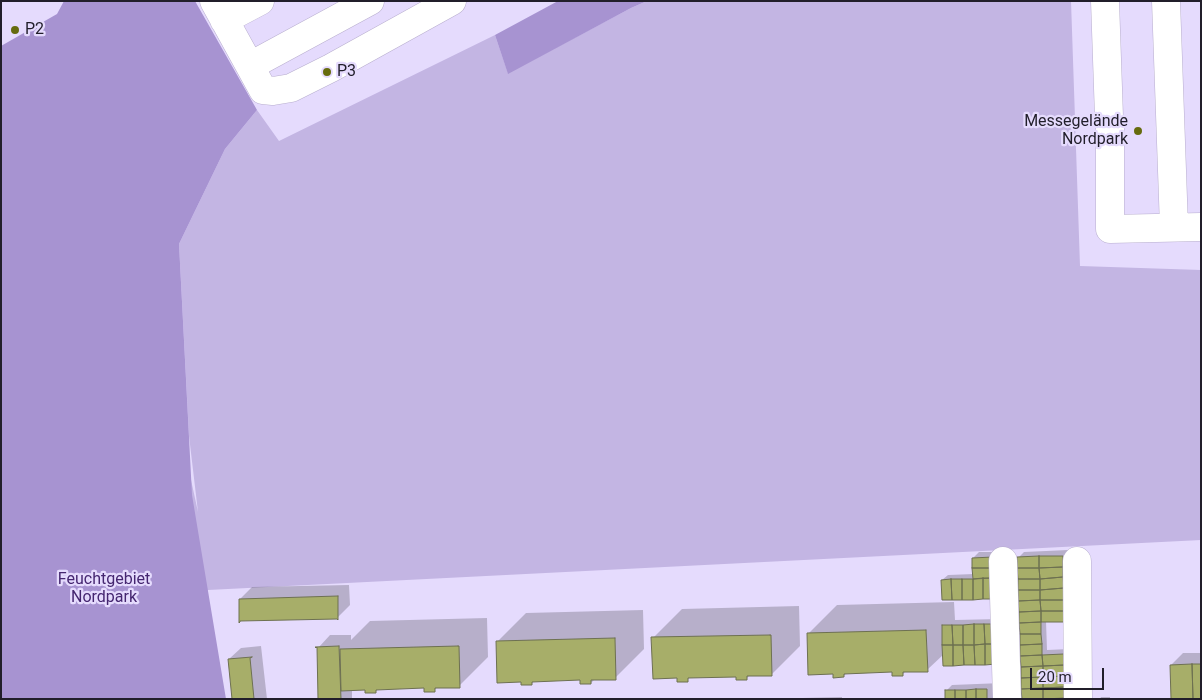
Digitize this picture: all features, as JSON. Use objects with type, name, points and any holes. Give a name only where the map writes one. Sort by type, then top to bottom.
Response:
[{"type":"lane","points":[[260,1],[219,11],[263,90],[273,91],[291,88],[331,68],[452,1]]},
{"type":"lane","points":[[250,66],[370,1]]},
{"type":"lane","points":[[1105,1],[1110,127],[1110,228],[1188,227],[1166,1]]},
{"type":"lane","points":[[1003,561],[1007,699]]},
{"type":"lane","points":[[1077,561],[1078,699]]},
{"type":"green space","name":"Feuchtgebiet Nordpark","points":[[64,1],[195,1],[257,110],[225,149],[179,244],[192,495],[226,699],[1,699],[1,46],[57,14]]},
{"type":"green space","points":[[558,1],[647,1],[508,74],[495,35]]},
{"type":"green space","points":[[647,1],[1071,1],[1080,266],[1201,270],[1201,540],[208,590],[1,699],[1,66],[90,16],[198,512],[189,436],[179,244],[225,149],[257,110],[279,141],[495,35],[508,73]]},
{"type":"building","points":[[1039,556],[1063,556],[1063,567],[1039,568]]},
{"type":"building","points":[[1039,556],[1039,568],[1017,568],[1017,557]]},
{"type":"building","points":[[993,557],[993,568],[972,568],[972,558]]},
{"type":"building","points":[[1063,567],[1063,577],[1040,579],[1039,568]]},
{"type":"building","points":[[972,568],[993,568],[993,578],[973,579]]},
{"type":"building","points":[[1017,568],[1039,568],[1040,579],[1018,579]]},
{"type":"building","points":[[1063,577],[1064,588],[1040,590],[1040,579]]},
{"type":"building","points":[[983,578],[983,599],[973,600],[973,579]]},
{"type":"building","points":[[983,578],[993,578],[994,599],[983,599]]},
{"type":"building","points":[[951,579],[952,600],[942,600],[941,580]]},
{"type":"building","points":[[951,579],[962,579],[962,600],[952,600]]},
{"type":"building","points":[[962,579],[973,579],[973,600],[962,600]]},
{"type":"building","points":[[1018,579],[1040,579],[1040,590],[1018,590]]},
{"type":"building","points":[[1064,588],[1064,600],[1040,600],[1040,590]]},
{"type":"building","points":[[1018,590],[1040,590],[1040,600],[1018,601]]},
{"type":"building","points":[[338,596],[338,620],[240,621],[239,623],[239,599]]},
{"type":"building","points":[[1040,600],[1064,600],[1065,611],[1041,611]]},
{"type":"building","points":[[1040,600],[1041,611],[1019,612],[1018,601]]},
{"type":"building","points":[[1041,611],[1065,611],[1065,622],[1041,622]]},
{"type":"building","points":[[1041,611],[1041,622],[1019,623],[1019,612]]},
{"type":"building","points":[[1041,622],[1041,634],[1020,634],[1019,623]]},
{"type":"building","points":[[974,624],[974,645],[963,645],[963,625]]},
{"type":"building","points":[[974,624],[984,624],[985,644],[974,645]]},
{"type":"building","points":[[984,624],[995,624],[995,644],[985,644]]},
{"type":"building","points":[[942,625],[952,625],[953,645],[942,645]]},
{"type":"building","points":[[952,625],[963,625],[963,645],[953,645]]},
{"type":"building","points":[[926,630],[928,672],[903,672],[903,676],[892,676],[892,672],[844,674],[844,677],[833,678],[833,674],[808,675],[807,633]]},
{"type":"building","points":[[1020,634],[1041,634],[1042,644],[1020,645]]},
{"type":"building","points":[[771,635],[772,676],[747,676],[747,680],[736,680],[736,677],[688,678],[688,682],[677,682],[677,678],[653,679],[651,637]]},
{"type":"building","points":[[615,638],[616,680],[591,680],[591,684],[580,684],[580,680],[532,682],[532,685],[521,685],[521,682],[497,683],[496,641]]},
{"type":"building","points":[[985,644],[995,644],[996,664],[985,665]]},
{"type":"building","points":[[985,644],[985,665],[975,665],[974,645]]},
{"type":"building","points":[[1042,644],[1042,655],[1020,656],[1020,645]]},
{"type":"building","points":[[942,645],[953,645],[953,666],[943,666]]},
{"type":"building","points":[[953,645],[963,645],[964,665],[953,666]]},
{"type":"building","points":[[963,645],[974,645],[975,665],[964,665]]},
{"type":"building","points":[[339,646],[341,699],[318,699],[317,647],[315,647]]},
{"type":"building","points":[[459,646],[460,688],[435,688],[435,692],[424,692],[424,688],[376,690],[376,693],[365,693],[365,690],[341,691],[340,649]]},
{"type":"building","points":[[1064,654],[1065,665],[1043,666],[1042,655]]},
{"type":"building","points":[[1042,655],[1043,666],[1021,667],[1020,656]]},
{"type":"building","points":[[252,657],[250,658],[254,699],[232,699],[228,659]]},
{"type":"building","points":[[1192,664],[1193,699],[1171,699],[1170,665]]},
{"type":"building","points":[[1192,664],[1201,664],[1201,699],[1193,699]]},
{"type":"building","points":[[1065,665],[1065,676],[1043,677],[1043,666]]},
{"type":"building","points":[[1043,666],[1043,677],[1021,678],[1021,667]]},
{"type":"building","points":[[1065,676],[1065,687],[1043,688],[1043,677]]},
{"type":"building","points":[[1043,677],[1043,688],[1021,689],[1021,678]]},
{"type":"building","points":[[1065,687],[1066,698],[1043,699],[1043,688]]},
{"type":"building","points":[[1043,688],[1043,699],[1022,699],[1021,689]]},
{"type":"building","points":[[976,689],[976,699],[966,699],[966,690]]},
{"type":"building","points":[[976,689],[987,689],[987,699],[976,699]]},
{"type":"building","points":[[945,690],[955,690],[955,699],[945,699]]},
{"type":"building","points":[[955,690],[966,690],[966,699],[955,699]]},
{"type":"place","name":"P2","points":[[15,30]]},
{"type":"place","name":"P3","points":[[327,72]]},
{"type":"place","name":"Messegelände Nordpark","points":[[1138,131]]}]
